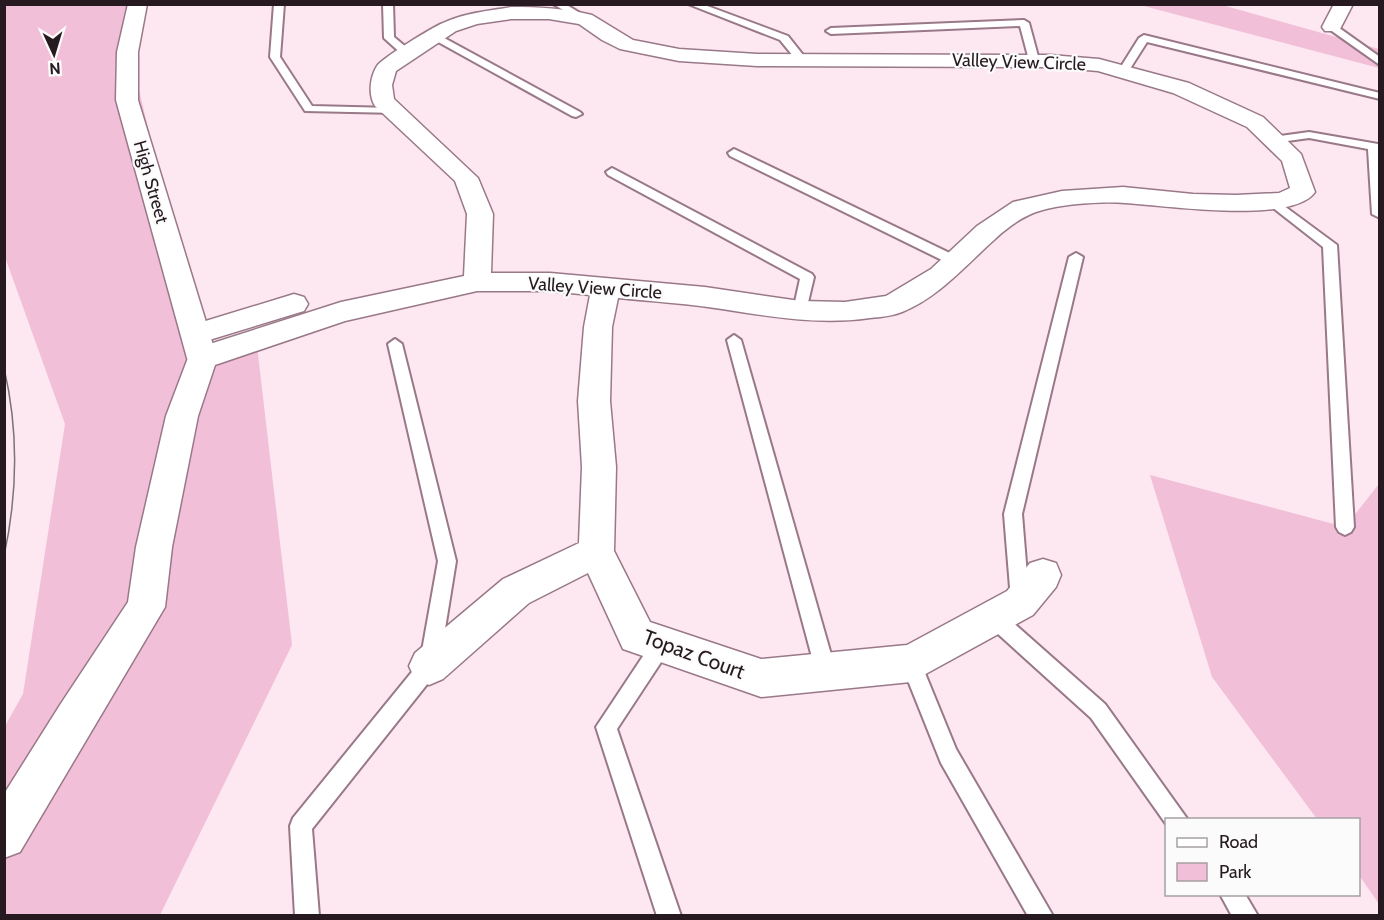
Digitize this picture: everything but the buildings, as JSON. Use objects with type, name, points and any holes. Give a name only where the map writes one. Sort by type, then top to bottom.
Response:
[{"type":"street","name":"High Street","points":[[138,4],[128,43],[127,100],[199,346]]},
{"type":"street","points":[[1332,27],[1344,4]]},
{"type":"street","name":"Valley View Circle","points":[[199,346],[477,282],[550,282],[800,310],[845,312],[893,305],[941,275],[986,232],[1022,208],[1062,199],[1123,195],[1193,202],[1272,201],[1283,200],[1303,192],[1293,159],[1255,122],[1181,88],[1099,65],[1034,60],[757,60],[679,55],[627,45],[609,36],[585,19],[549,13],[511,13],[474,19],[449,27],[386,68],[381,85],[384,101],[393,111],[466,178],[480,214],[477,282]]},
{"type":"street","name":"Topaz Court","points":[[606,287],[598,327],[594,401],[599,467],[596,552],[637,636],[760,678],[911,663],[1007,611],[1042,575]]},
{"type":"street","points":[[4,836],[146,607],[154,547],[199,346]]},
{"type":"street","points":[[429,666],[516,591],[596,552]]},
{"type":"lane","points":[[279,4],[275,57],[309,109],[393,111]]},
{"type":"lane","points":[[388,4],[389,38],[408,54]]},
{"type":"lane","points":[[557,4],[585,19]]},
{"type":"lane","points":[[692,4],[784,38],[802,60]]},
{"type":"lane","points":[[831,31],[1024,23],[1034,60]]},
{"type":"lane","points":[[1332,27],[1380,62]]},
{"type":"lane","points":[[435,36],[576,114]]},
{"type":"lane","points":[[1122,73],[1144,38],[1380,96]]},
{"type":"lane","points":[[1273,140],[1309,135],[1374,146],[1378,214]]},
{"type":"lane","points":[[734,153],[955,261]]},
{"type":"lane","points":[[612,172],[807,277],[800,310]]},
{"type":"lane","points":[[1272,201],[1330,245],[1345,527]]},
{"type":"lane","points":[[1076,257],[1013,514],[1007,611],[1098,711],[1176,818]]},
{"type":"lane","points":[[734,340],[826,672]]},
{"type":"lane","points":[[307,915],[302,825],[429,666],[447,561],[395,344]]},
{"type":"lane","points":[[662,644],[606,727],[669,915]]},
{"type":"lane","points":[[911,663],[948,756],[1041,915]]},
{"type":"lane","points":[[1232,896],[1246,915]]},
{"type":"green space","points":[[5,5],[138,5],[128,43],[202,358],[257,346],[292,645],[160,915],[5,915],[5,726],[23,694],[65,424],[5,257]]},
{"type":"green space","points":[[1140,5],[1222,5],[1379,49],[1379,68]]},
{"type":"green space","points":[[1150,475],[1345,527],[1379,484],[1379,904],[1360,876],[1360,818],[1316,818],[1212,677]]},
{"type":"tram line","points":[[4,368],[12,415],[15,462],[12,509],[4,556]]}]
